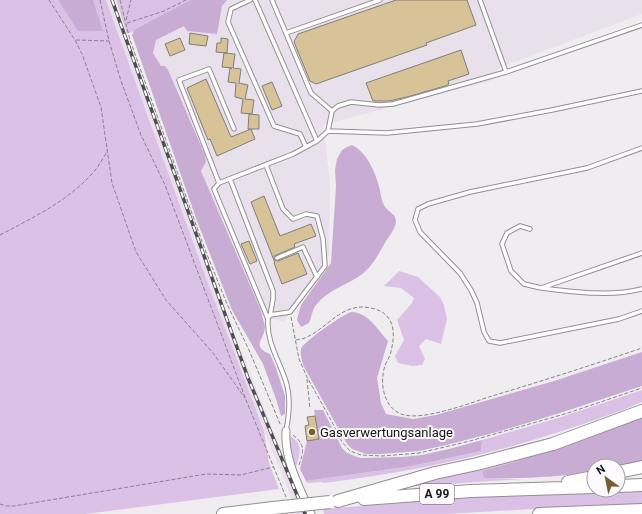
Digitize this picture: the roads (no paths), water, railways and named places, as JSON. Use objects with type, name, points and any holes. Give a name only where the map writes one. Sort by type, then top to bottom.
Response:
[{"type":"highway","points":[[334,501],[435,473],[477,464],[553,444],[642,411]]},
{"type":"highway","points":[[626,470],[642,467]]},
{"type":"highway","points":[[536,489],[586,479]]},
{"type":"highway","points":[[626,486],[642,485]]},
{"type":"highway","name":"A 99","points":[[223,514],[334,501],[471,491],[586,487]]},
{"type":"highway","points":[[539,514],[642,510]]},
{"type":"street","points":[[286,431],[286,446],[291,465],[311,514]]},
{"type":"lane","points":[[250,0],[231,9],[228,22],[274,126],[300,134],[306,147]]},
{"type":"lane","points":[[255,0],[317,141]]},
{"type":"lane","points":[[272,0],[312,93],[332,111]]},
{"type":"lane","points":[[286,33],[380,0]]},
{"type":"lane","points":[[480,0],[506,72]]},
{"type":"lane","points":[[269,317],[214,189],[219,183],[293,154],[317,141],[328,131],[332,111],[338,106],[351,102],[379,105],[393,104],[506,72],[642,25]]},
{"type":"lane","points":[[219,183],[179,80],[209,69],[234,129]]},
{"type":"lane","points":[[328,131],[386,133],[476,124],[642,92]]},
{"type":"lane","points":[[642,148],[587,168],[470,192],[428,204],[418,209],[416,220],[420,232],[460,273],[472,290],[477,303],[484,332],[489,341],[500,343],[619,319],[642,311]]},
{"type":"lane","points":[[266,165],[283,209],[293,219],[306,214],[317,216],[323,238],[325,266],[290,312],[269,317]]},
{"type":"lane","points":[[230,179],[273,291],[273,299],[269,317],[270,341],[287,386],[290,413],[286,431]]},
{"type":"lane","points":[[530,229],[520,226],[507,232],[502,244],[511,271],[524,284],[541,288],[582,292],[628,292],[642,289]]},
{"type":"lane","points":[[277,258],[303,247],[317,277]]},
{"type":"lane","points":[[541,288],[642,254]]},
{"type":"railway","points":[[112,0],[248,378],[305,514]]},
{"type":"place","name":"Gasverwertungsanlage","points":[[312,432]]}]
